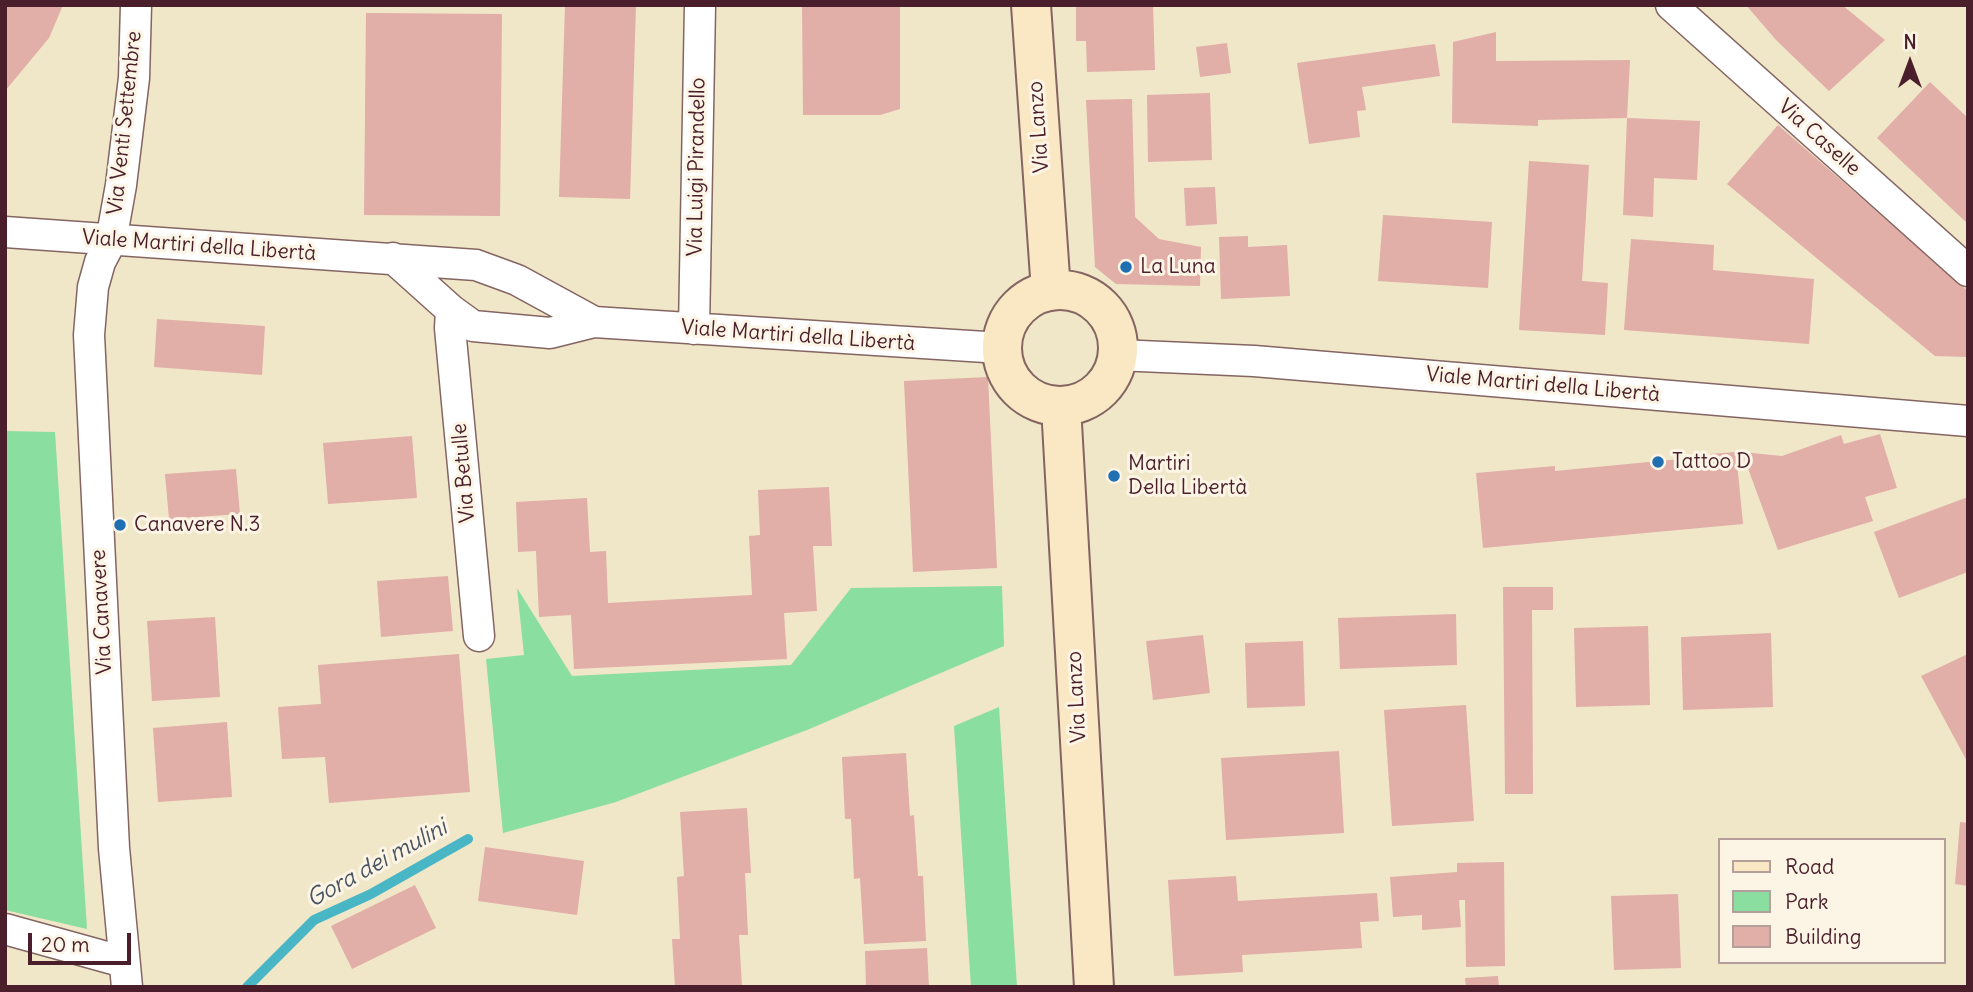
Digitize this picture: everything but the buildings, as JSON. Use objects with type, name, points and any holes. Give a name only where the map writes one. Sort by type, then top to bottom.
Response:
[{"type":"street","name":"Via Venti Settembre","points":[[111,241],[134,78],[136,5]]},
{"type":"street","name":"Via Luigi Pirandello","points":[[694,329],[699,5]]},
{"type":"street","name":"Via Lanzo","points":[[1031,5],[1051,290]]},
{"type":"street","name":"Via Caselle","points":[[1671,5],[1968,271]]},
{"type":"street","name":"Viale Martiri della Libertà","points":[[5,232],[476,265],[517,280],[594,322]]},
{"type":"street","name":"Via Canavere","points":[[111,241],[100,262],[93,287],[89,335],[114,848],[126,974]]},
{"type":"street","name":"Viale Martiri della Libertà","points":[[393,258],[473,326],[550,333],[594,322],[1001,348]]},
{"type":"street","points":[[1051,290],[1069,290],[1086,296],[1100,306],[1111,321],[1117,337],[1117,355],[1112,374],[1099,391],[1082,402],[1061,406],[1038,402],[1019,389],[1006,370],[1001,348],[1011,317],[1022,304],[1035,295],[1051,290]]},
{"type":"street","name":"Via Betulle","points":[[451,310],[450,328],[479,636]]},
{"type":"street","name":"Viale Martiri della Libertà","points":[[1117,355],[1254,360],[1968,421]]},
{"type":"street","name":"Via Lanzo","points":[[1061,406],[1094,987]]},
{"type":"street","points":[[5,929],[126,974]]},
{"type":"green space","points":[[5,431],[55,432],[87,929],[5,910]]},
{"type":"green space","points":[[1002,586],[1004,646],[807,730],[616,802],[503,833],[486,659],[524,655],[517,588],[572,676],[791,665],[851,588]]},
{"type":"green space","points":[[999,707],[1017,987],[971,987],[954,726]]},
{"type":"waterway","name":"Gora dei mulini","points":[[247,987],[314,920],[371,894],[468,839]]},
{"type":"place","name":"La Luna","points":[[1126,267]]},
{"type":"place","name":"Tattoo D","points":[[1658,462]]},
{"type":"place","name":"Martiri Della Libertà","points":[[1114,476]]},
{"type":"place","name":"Canavere N.3","points":[[120,525]]}]
